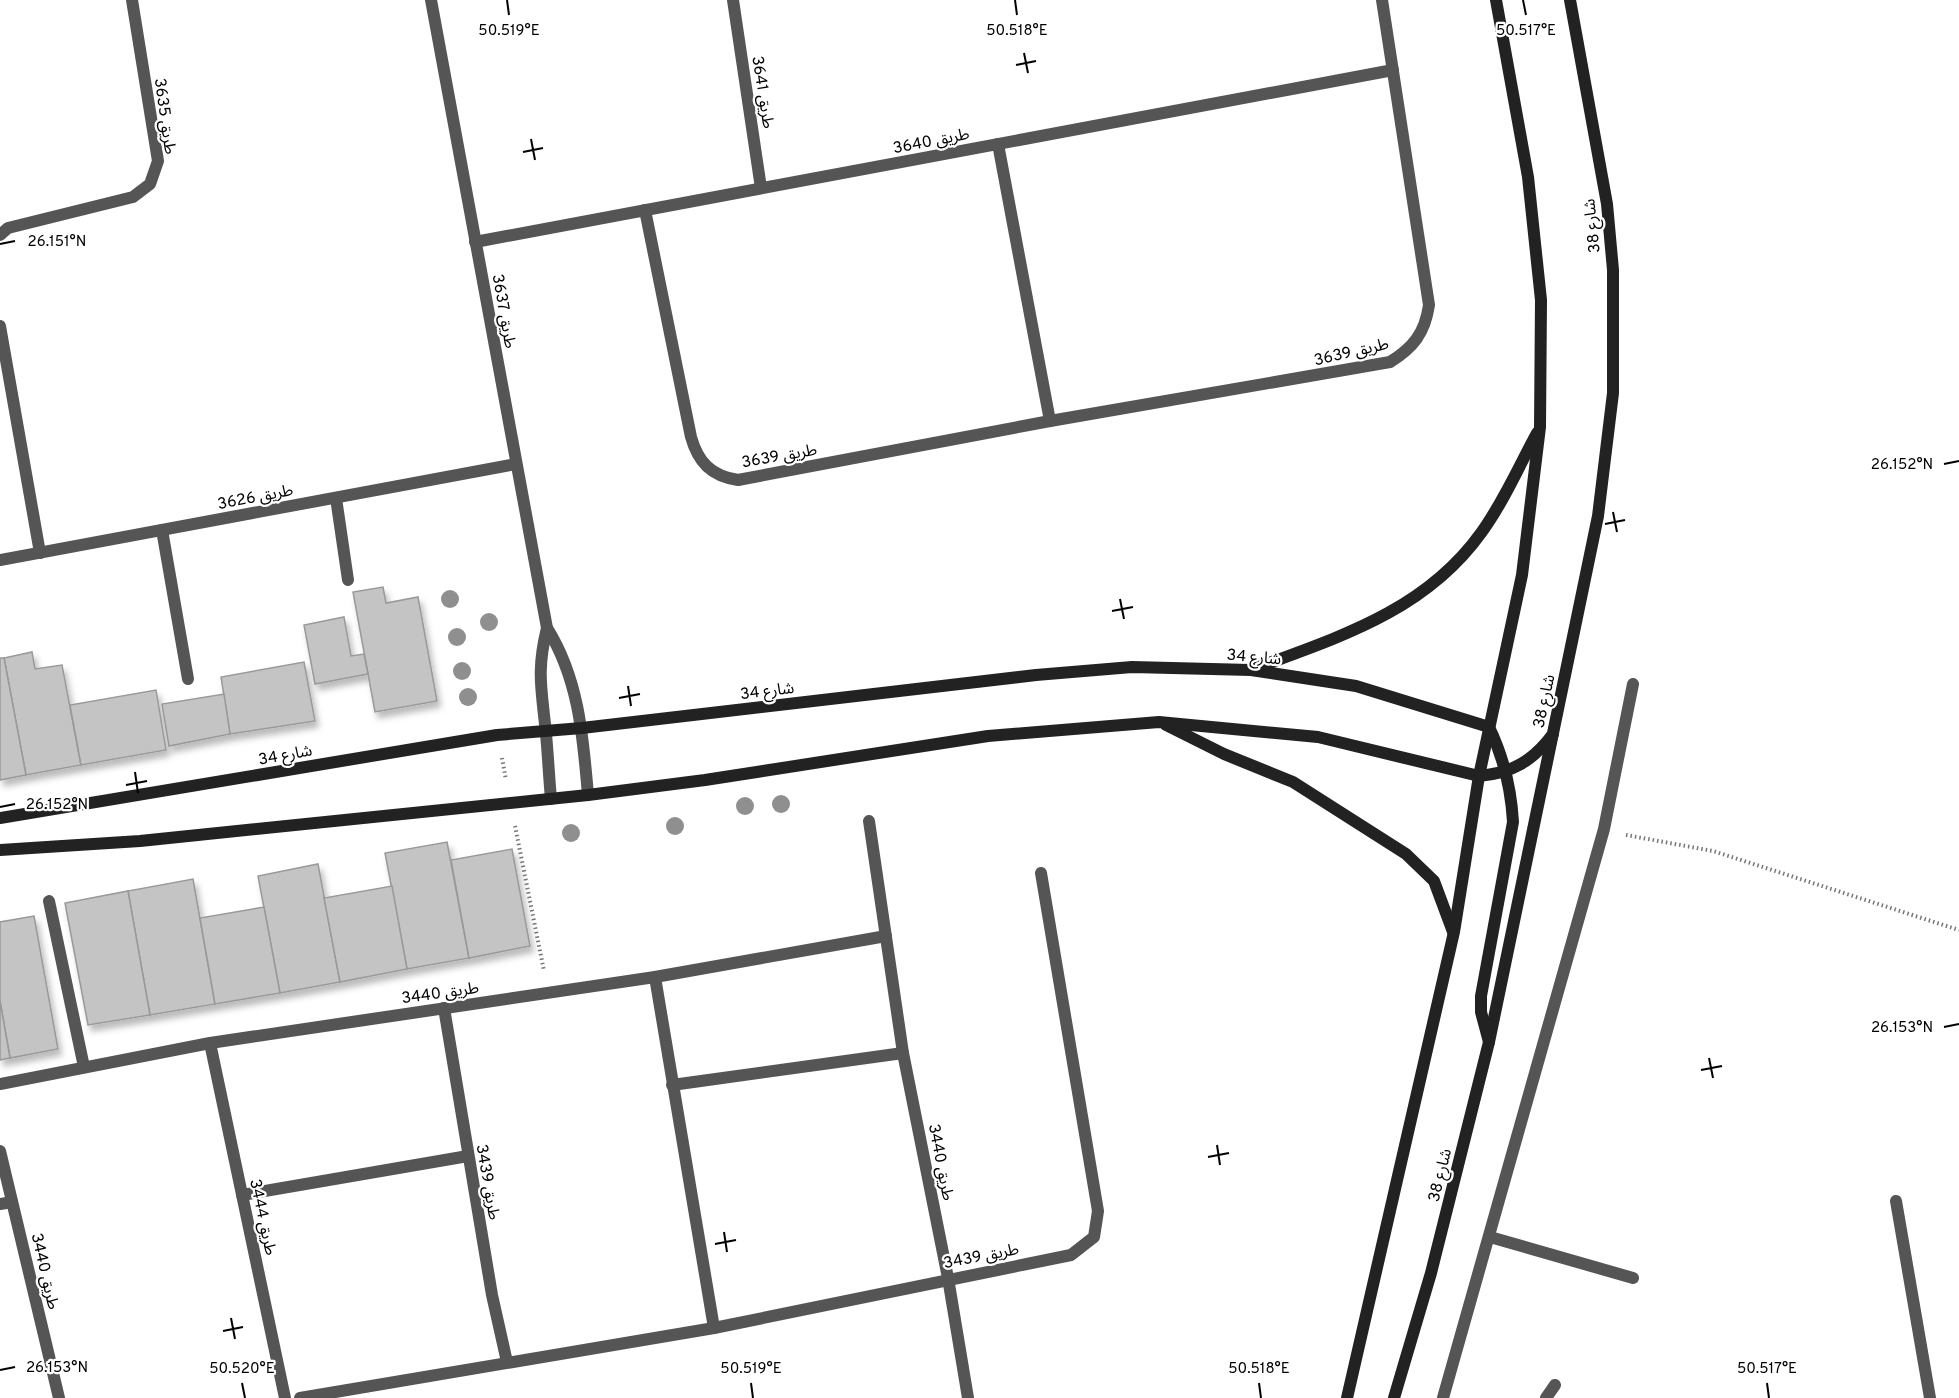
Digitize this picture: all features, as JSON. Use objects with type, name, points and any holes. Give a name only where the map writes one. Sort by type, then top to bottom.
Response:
[{"type":"street","name":"طريق 3635","points":[[0,235],[8,228],[133,197],[150,184],[158,161],[132,0]]},
{"type":"street","name":"طريق 3637","points":[[430,0],[547,628],[567,666],[582,728],[588,795]]},
{"type":"street","name":"طريق 3641","points":[[733,0],[761,188]]},
{"type":"street","name":"طريق 3639","points":[[645,210],[691,437],[702,462],[724,478],[738,480],[1050,421],[1390,363],[1405,353],[1418,339],[1426,323],[1429,305],[1382,0]]},
{"type":"street","points":[[1347,1398],[1454,932],[1479,776],[1522,574],[1540,427],[1541,300],[1528,177],[1497,0]]},
{"type":"street","name":"شارع 38","points":[[1394,1398],[1431,1273],[1489,1042],[1598,516],[1612,393],[1613,270],[1607,204],[1570,0]]},
{"type":"street","name":"طريق 3640","points":[[475,242],[1393,70]]},
{"type":"street","points":[[999,144],[1050,421]]},
{"type":"street","points":[[0,326],[40,553]]},
{"type":"street","points":[[1251,670],[1340,636],[1394,611],[1434,585],[1482,533],[1540,427]]},
{"type":"street","name":"طريق 3626","points":[[0,560],[516,464]]},
{"type":"street","points":[[336,498],[348,580]]},
{"type":"street","points":[[162,530],[188,679]]},
{"type":"street","name":"طريق 3637","points":[[547,628],[540,671],[551,799]]},
{"type":"street","name":"شارع 34","points":[[0,818],[497,735],[582,728],[1036,675],[1132,667],[1251,670],[1356,686],[1489,727]]},
{"type":"street","points":[[1443,1398],[1604,829],[1633,684]]},
{"type":"street","points":[[0,850],[140,841],[588,795],[705,780],[988,736],[1160,722],[1318,737],[1479,776],[1506,771],[1525,763],[1541,750],[1553,734]]},
{"type":"street","points":[[1160,722],[1224,754],[1293,782],[1406,854],[1434,881],[1454,932]]},
{"type":"street","points":[[1489,727],[1506,771],[1512,795],[1513,822],[1481,996],[1484,1027],[1489,1042]]},
{"type":"street","name":"طريق 3440","points":[[869,821],[903,1053],[948,1278],[968,1398]]},
{"type":"street","name":"طريق 3439","points":[[302,1398],[714,1328],[948,1278],[1071,1255],[1094,1237],[1098,1210],[1041,873]]},
{"type":"street","points":[[49,901],[84,1067]]},
{"type":"street","name":"طريق 3440","points":[[0,1084],[210,1043],[655,977],[886,936]]},
{"type":"street","points":[[655,977],[714,1328]]},
{"type":"street","name":"طريق 3439","points":[[444,1008],[492,1295],[507,1362]]},
{"type":"street","name":"طريق 3444","points":[[210,1043],[285,1398]]},
{"type":"street","points":[[672,1085],[903,1053]]},
{"type":"street","name":"طريق 3440","points":[[0,1151],[6,1203],[59,1398]]},
{"type":"street","points":[[242,1195],[468,1156]]},
{"type":"street","points":[[1896,1201],[1930,1398]]},
{"type":"street","points":[[1490,1237],[1634,1278]]},
{"type":"street","points":[[1546,1398],[1555,1384]]},
{"type":"path","points":[[497,735],[549,993]]},
{"type":"path","points":[[1604,829],[1713,851],[1959,930]]},
{"type":"building","points":[[383,587],[386,603],[418,597],[437,701],[375,712],[353,592]]},
{"type":"building","points":[[344,617],[351,656],[364,654],[368,674],[315,684],[304,625]]},
{"type":"building","points":[[32,652],[35,669],[62,665],[81,765],[26,775],[4,658]]},
{"type":"building","points":[[0,658],[4,658],[26,775],[0,780]]},
{"type":"building","points":[[304,662],[315,721],[230,734],[221,677]]},
{"type":"building","points":[[156,690],[166,750],[81,765],[70,705]]},
{"type":"building","points":[[224,694],[230,734],[169,746],[162,704]]},
{"type":"building","points":[[447,842],[469,958],[407,969],[385,853]]},
{"type":"building","points":[[512,849],[530,946],[469,958],[451,860]]},
{"type":"building","points":[[318,864],[340,982],[280,993],[258,876]]},
{"type":"building","points":[[193,879],[215,1004],[150,1015],[128,891]]},
{"type":"building","points":[[392,886],[407,969],[340,982],[324,898]]},
{"type":"building","points":[[128,891],[150,1015],[88,1025],[65,903]]},
{"type":"building","points":[[264,907],[280,993],[215,1004],[200,918]]},
{"type":"building","points":[[34,916],[58,1049],[10,1058],[0,1001],[0,922]]},
{"type":"building","points":[[0,1001],[10,1058],[0,1060]]}]
